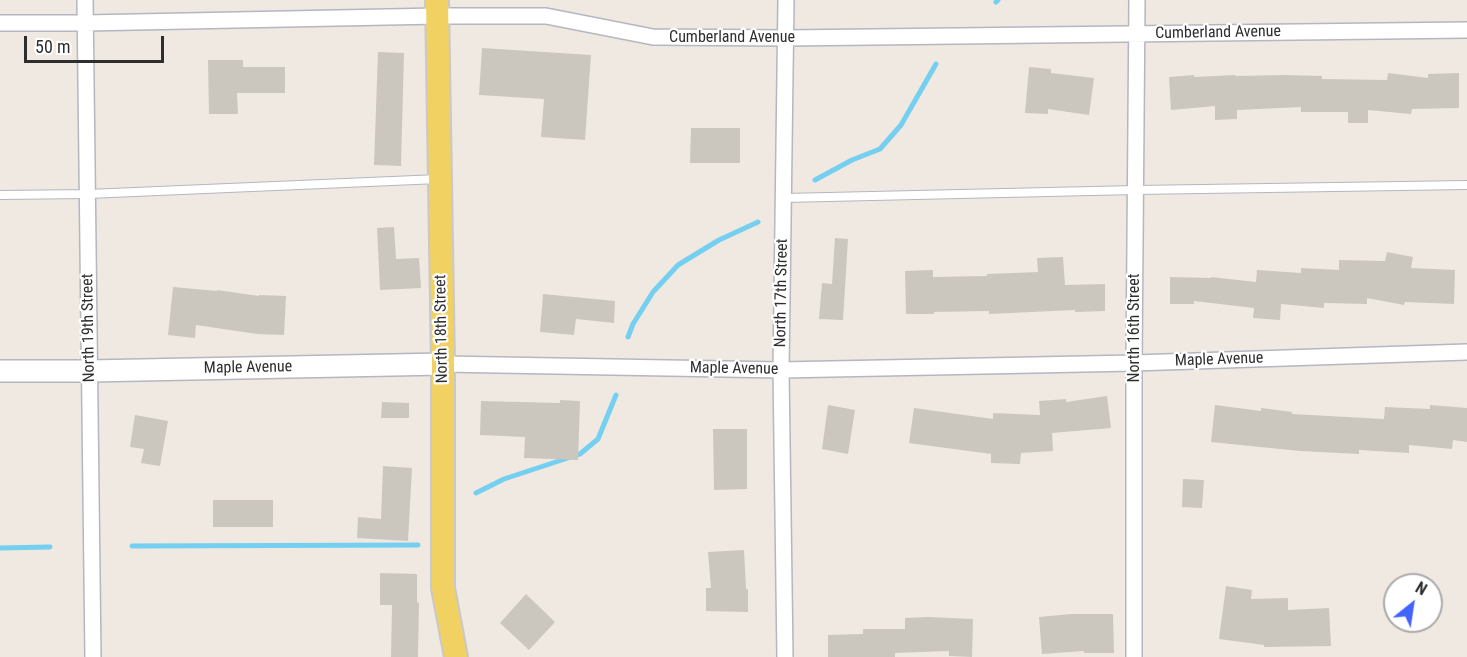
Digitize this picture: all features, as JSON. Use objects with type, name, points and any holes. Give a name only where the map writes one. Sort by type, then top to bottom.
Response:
[{"type":"main road","name":"North 18th Street","points":[[437,8],[443,364],[443,588],[456,657]]},
{"type":"street","name":"North 19th Street","points":[[85,0],[93,657]]},
{"type":"street","name":"North 17th Street","points":[[785,657],[781,370],[786,0]]},
{"type":"street","name":"North 16th Street","points":[[1134,657],[1137,0]]},
{"type":"street","name":"Cumberland Avenue","points":[[0,23],[85,23],[437,8],[546,16],[653,37],[786,38],[1467,30]]},
{"type":"street","name":"Maple Avenue","points":[[0,371],[443,364],[781,370],[1134,363],[1467,352]]},
{"type":"lane","points":[[0,195],[87,194],[440,179]]},
{"type":"lane","points":[[784,198],[1467,185]]},
{"type":"building","points":[[482,48],[591,55],[585,140],[541,137],[544,99],[479,95]]},
{"type":"building","points":[[378,52],[404,53],[401,166],[374,165]]},
{"type":"building","points":[[208,60],[243,60],[243,67],[285,67],[285,93],[237,93],[238,114],[209,114]]},
{"type":"building","points":[[1029,67],[1051,69],[1051,73],[1094,78],[1089,115],[1048,109],[1048,114],[1025,113]]},
{"type":"building","points":[[1388,73],[1428,78],[1428,74],[1459,73],[1459,108],[1412,109],[1411,114],[1368,110],[1368,123],[1348,123],[1348,112],[1301,112],[1301,107],[1237,110],[1237,119],[1215,120],[1215,106],[1171,110],[1169,77],[1285,75],[1322,76],[1322,79],[1387,80]]},
{"type":"building","points":[[691,128],[740,128],[740,163],[690,163]]},
{"type":"building","points":[[394,227],[396,259],[419,258],[421,288],[380,290],[377,228]]},
{"type":"building","points":[[835,238],[848,239],[843,320],[819,319],[822,283],[832,284]]},
{"type":"building","points":[[1387,252],[1413,257],[1411,268],[1455,270],[1454,304],[1405,302],[1404,305],[1367,298],[1367,304],[1324,303],[1324,308],[1281,304],[1280,320],[1253,318],[1254,308],[1194,301],[1194,304],[1170,304],[1170,277],[1211,277],[1256,282],[1257,270],[1301,273],[1301,268],[1339,270],[1339,260],[1385,261]]},
{"type":"building","points":[[1063,257],[1065,285],[1105,284],[1105,311],[906,314],[905,271],[933,270],[933,277],[1038,272],[1037,258]]},
{"type":"building","points":[[173,287],[259,296],[286,296],[284,335],[257,334],[196,325],[195,338],[168,335]]},
{"type":"building","points":[[543,294],[615,301],[614,323],[576,319],[574,335],[540,332]]},
{"type":"building","points":[[1107,396],[1111,428],[1052,433],[1053,451],[1021,453],[1020,464],[991,463],[991,454],[909,443],[914,408],[993,419],[993,413],[1040,415],[1039,401],[1066,399],[1066,402]]},
{"type":"building","points":[[560,400],[580,401],[578,460],[524,458],[525,437],[480,435],[481,401],[560,403]]},
{"type":"building","points":[[382,402],[409,403],[409,418],[381,418]]},
{"type":"building","points":[[828,405],[855,410],[848,454],[822,449]]},
{"type":"building","points":[[1215,405],[1261,411],[1261,408],[1292,412],[1292,414],[1384,419],[1385,407],[1430,409],[1430,405],[1467,408],[1467,442],[1453,440],[1452,449],[1409,445],[1409,453],[1359,450],[1359,454],[1211,442]]},
{"type":"building","points":[[135,415],[168,421],[160,466],[141,463],[144,449],[130,447]]},
{"type":"building","points":[[713,429],[747,429],[747,489],[714,490]]},
{"type":"building","points":[[383,466],[412,468],[408,541],[357,538],[358,517],[381,519]]},
{"type":"building","points":[[1183,479],[1204,480],[1202,508],[1182,507]]},
{"type":"building","points":[[213,500],[273,500],[273,527],[213,527]]},
{"type":"building","points":[[744,550],[748,612],[706,611],[706,588],[711,588],[708,552]]},
{"type":"building","points":[[380,573],[417,574],[418,657],[391,657],[392,605],[380,605]]},
{"type":"building","points":[[1226,586],[1252,590],[1251,599],[1288,598],[1288,610],[1329,608],[1331,646],[1264,647],[1264,645],[1219,639]]},
{"type":"building","points":[[526,594],[555,622],[529,650],[500,623]]},
{"type":"building","points":[[1113,614],[1114,653],[1084,653],[1084,651],[1042,654],[1039,617]]},
{"type":"building","points":[[905,618],[973,619],[972,657],[949,656],[949,651],[895,653],[895,657],[828,657],[828,635],[863,634],[863,629],[905,629]]},
{"type":"waterway","points":[[815,180],[852,160],[880,149],[901,125],[936,64]]},
{"type":"waterway","points":[[628,337],[633,324],[653,292],[678,265],[719,240],[758,222]]},
{"type":"waterway","points":[[476,493],[504,479],[580,454],[598,439],[616,395]]},
{"type":"waterway","points":[[132,546],[418,545]]},
{"type":"waterway","points":[[0,548],[50,547]]}]
